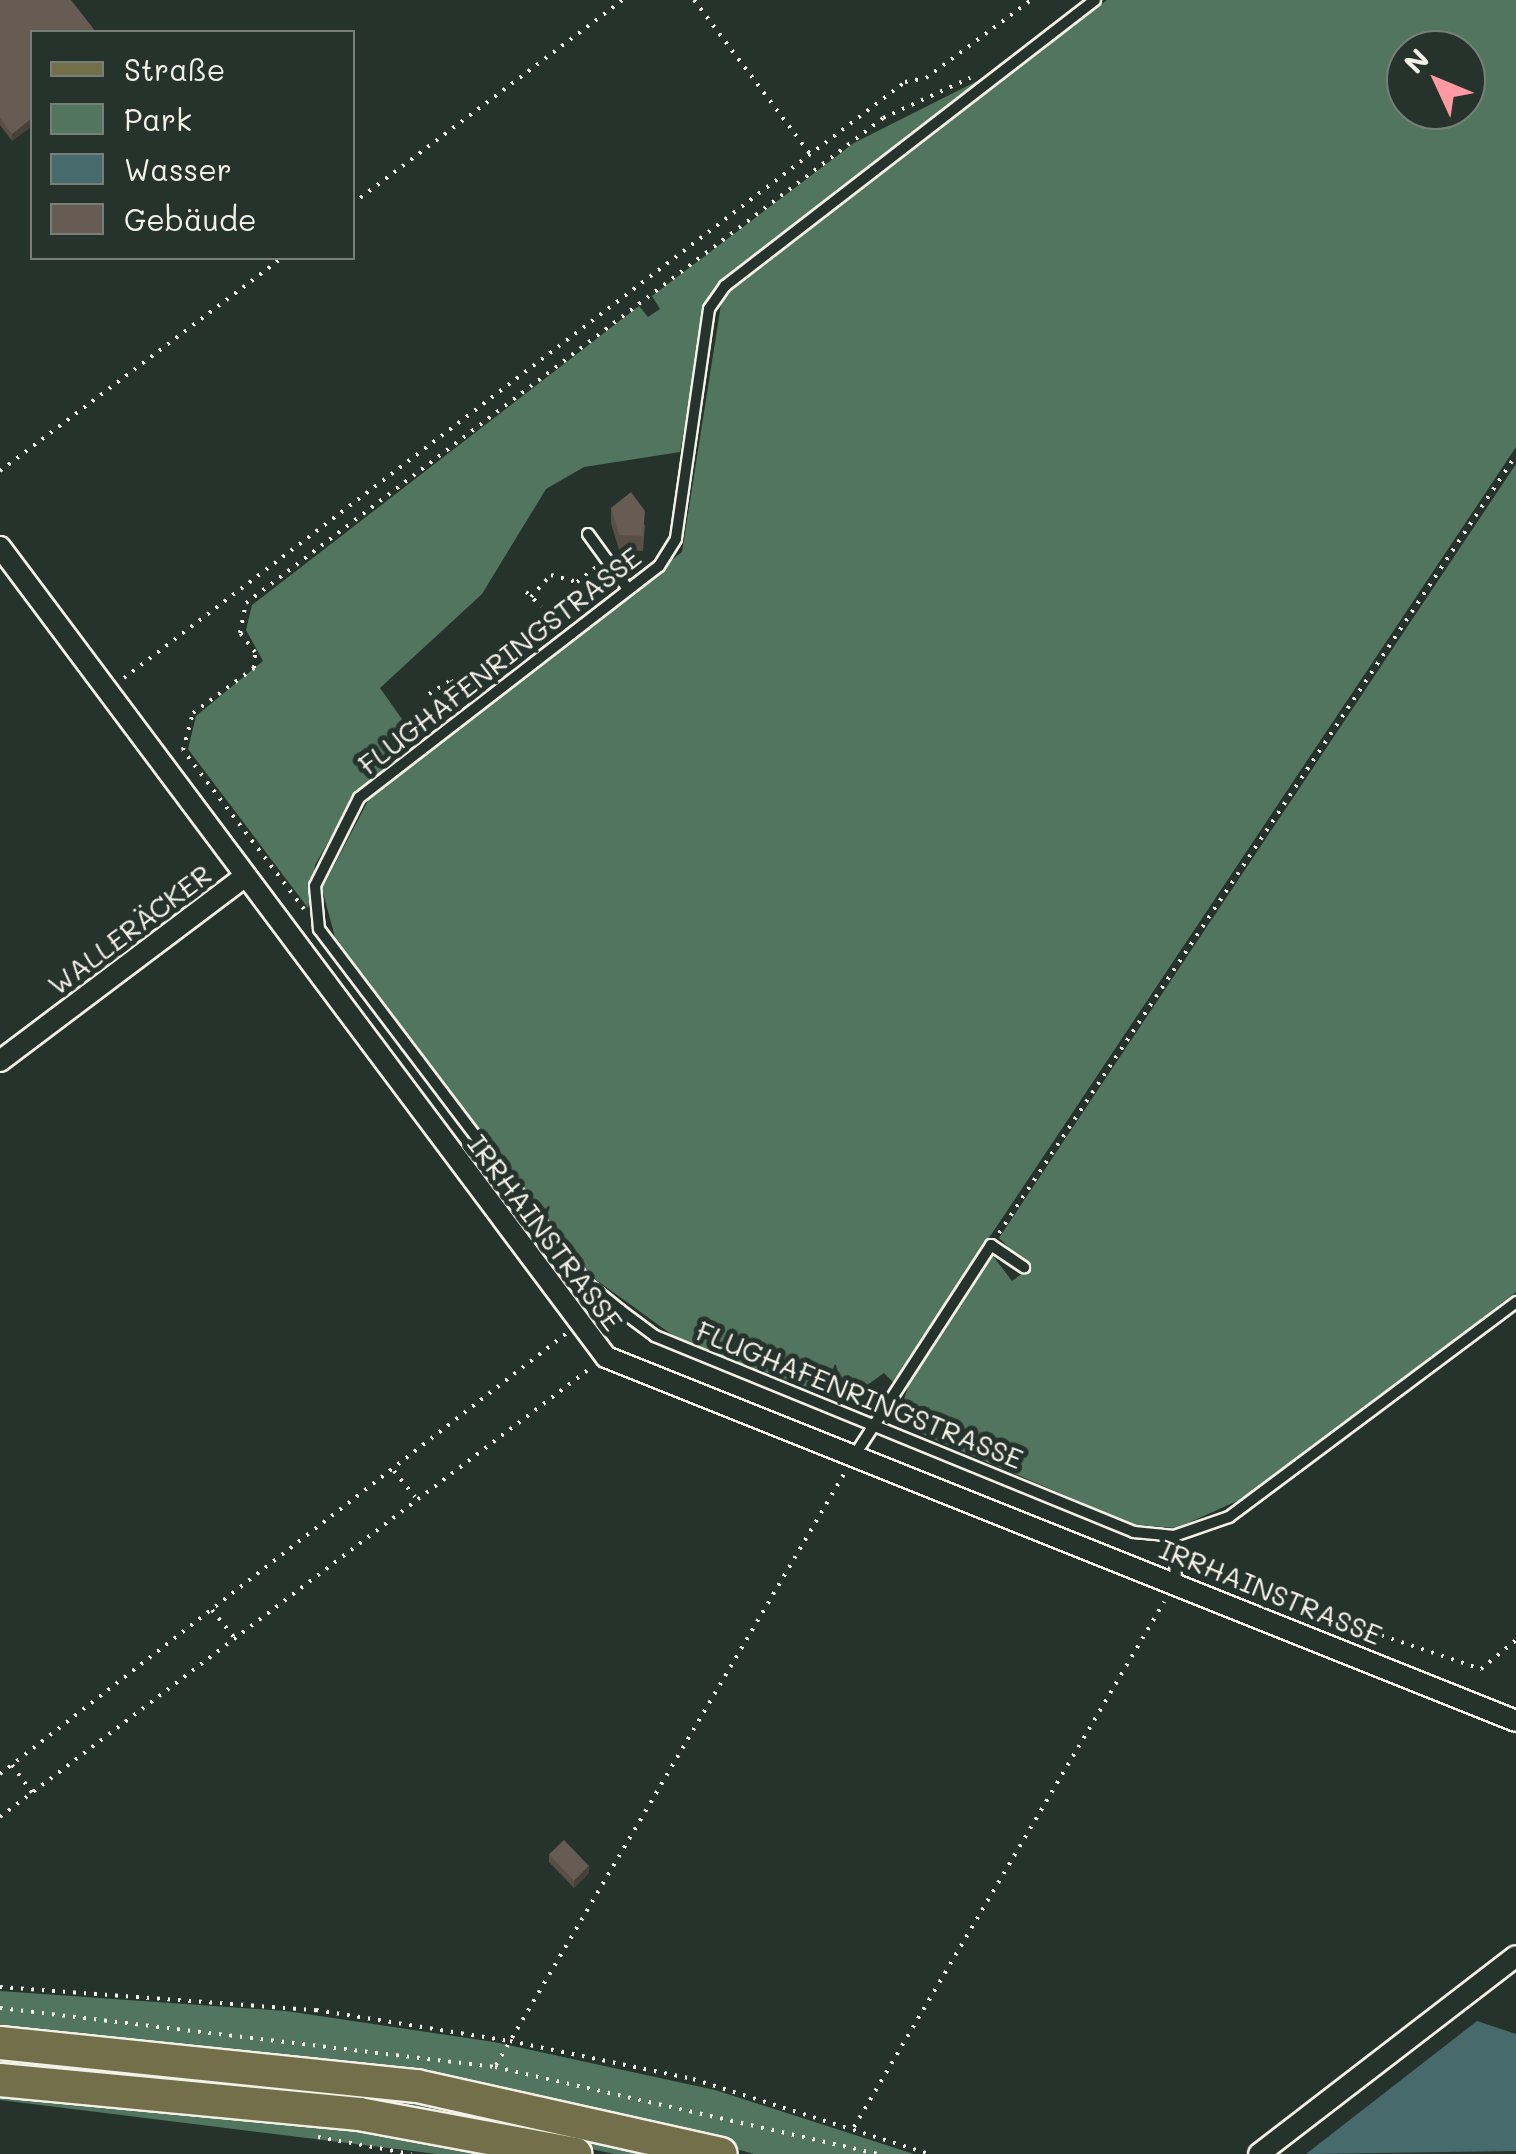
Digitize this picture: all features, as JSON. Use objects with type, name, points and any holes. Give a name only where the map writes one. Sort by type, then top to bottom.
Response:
[{"type":"main road","points":[[0,2044],[417,2086],[720,2154]]},
{"type":"main road","points":[[0,2080],[359,2114],[575,2154]]},
{"type":"street","name":"IRRHAINSTRASSE","points":[[0,547],[606,1357],[856,1453],[1516,1720]]},
{"type":"street","name":"WALLERÄCKER","points":[[0,1061],[244,877]]},
{"type":"street","points":[[1259,2154],[1516,1956]]},
{"type":"lane","name":"FLUGHAFENRINGSTRASSE","points":[[1094,0],[725,286],[709,308],[676,540],[628,589],[471,706],[359,798],[315,886],[319,929],[587,1283],[655,1336],[876,1420],[1134,1532],[1174,1536]]},
{"type":"lane","points":[[588,534],[628,589]]},
{"type":"lane","points":[[856,1453],[991,1246],[1024,1267]]},
{"type":"lane","points":[[1176,1582],[1174,1536],[1262,1497],[1516,1302]]},
{"type":"path","points":[[355,202],[623,0]]},
{"type":"path","points":[[694,0],[810,154]]},
{"type":"path","points":[[107,691],[905,82],[926,78],[1031,0]]},
{"type":"path","points":[[319,929],[183,750],[193,714],[254,668],[255,652],[240,633],[246,602],[883,118],[980,73]]},
{"type":"path","points":[[0,470],[279,260]]},
{"type":"path","points":[[991,1246],[1516,455]]},
{"type":"path","points":[[541,606],[528,594],[551,575],[576,582],[606,558]]},
{"type":"path","points":[[428,694],[451,680],[471,706]]},
{"type":"path","points":[[0,1774],[580,1323]]},
{"type":"path","points":[[0,1817],[415,1497],[606,1357]]},
{"type":"path","points":[[495,2067],[856,1453]]},
{"type":"path","points":[[394,1471],[415,1497]]},
{"type":"path","points":[[1176,1550],[1292,1605],[1480,1668],[1516,1640]]},
{"type":"path","points":[[854,2127],[1176,1582]]},
{"type":"path","points":[[212,1610],[235,1639]]},
{"type":"path","points":[[12,1765],[32,1793]]},
{"type":"path","points":[[0,1987],[316,2010],[510,2040],[693,2078],[930,2154]]},
{"type":"green space","points":[[1107,0],[1516,0],[1516,447],[893,1382],[884,1373],[863,1388],[872,1401],[857,1405],[682,1342],[584,1271],[338,948],[322,889],[372,793],[682,552],[722,298]]},
{"type":"green space","points":[[989,75],[709,298],[680,452],[584,467],[546,489],[482,594],[380,688],[416,739],[356,794],[315,865],[308,908],[188,749],[196,716],[263,661],[246,630],[252,605],[639,306],[648,317],[660,309],[652,296],[854,143]]},
{"type":"green space","points":[[1516,464],[1516,1292],[1257,1492],[1177,1528],[1134,1525],[915,1431],[902,1406],[912,1374],[993,1256],[1012,1281],[1030,1268],[999,1238]]},
{"type":"green space","points":[[0,1991],[286,2011],[494,2042],[715,2090],[914,2154],[754,2154],[644,2123],[0,2034]]},
{"type":"green space","points":[[0,2055],[323,2084],[681,2154],[614,2154],[515,2132],[0,2071]]},
{"type":"green space","points":[[0,2091],[286,2116],[523,2154],[437,2154],[0,2100]]},
{"type":"water","points":[[1477,2021],[1516,2034],[1516,2151],[1306,2154]]},
{"type":"building","points":[[0,0],[71,0],[94,30],[30,30],[30,120],[12,134],[0,118]]},
{"type":"building","points":[[631,492],[645,511],[643,536],[619,535],[611,508]]},
{"type":"building","points":[[564,1840],[589,1866],[574,1880],[549,1855]]}]
